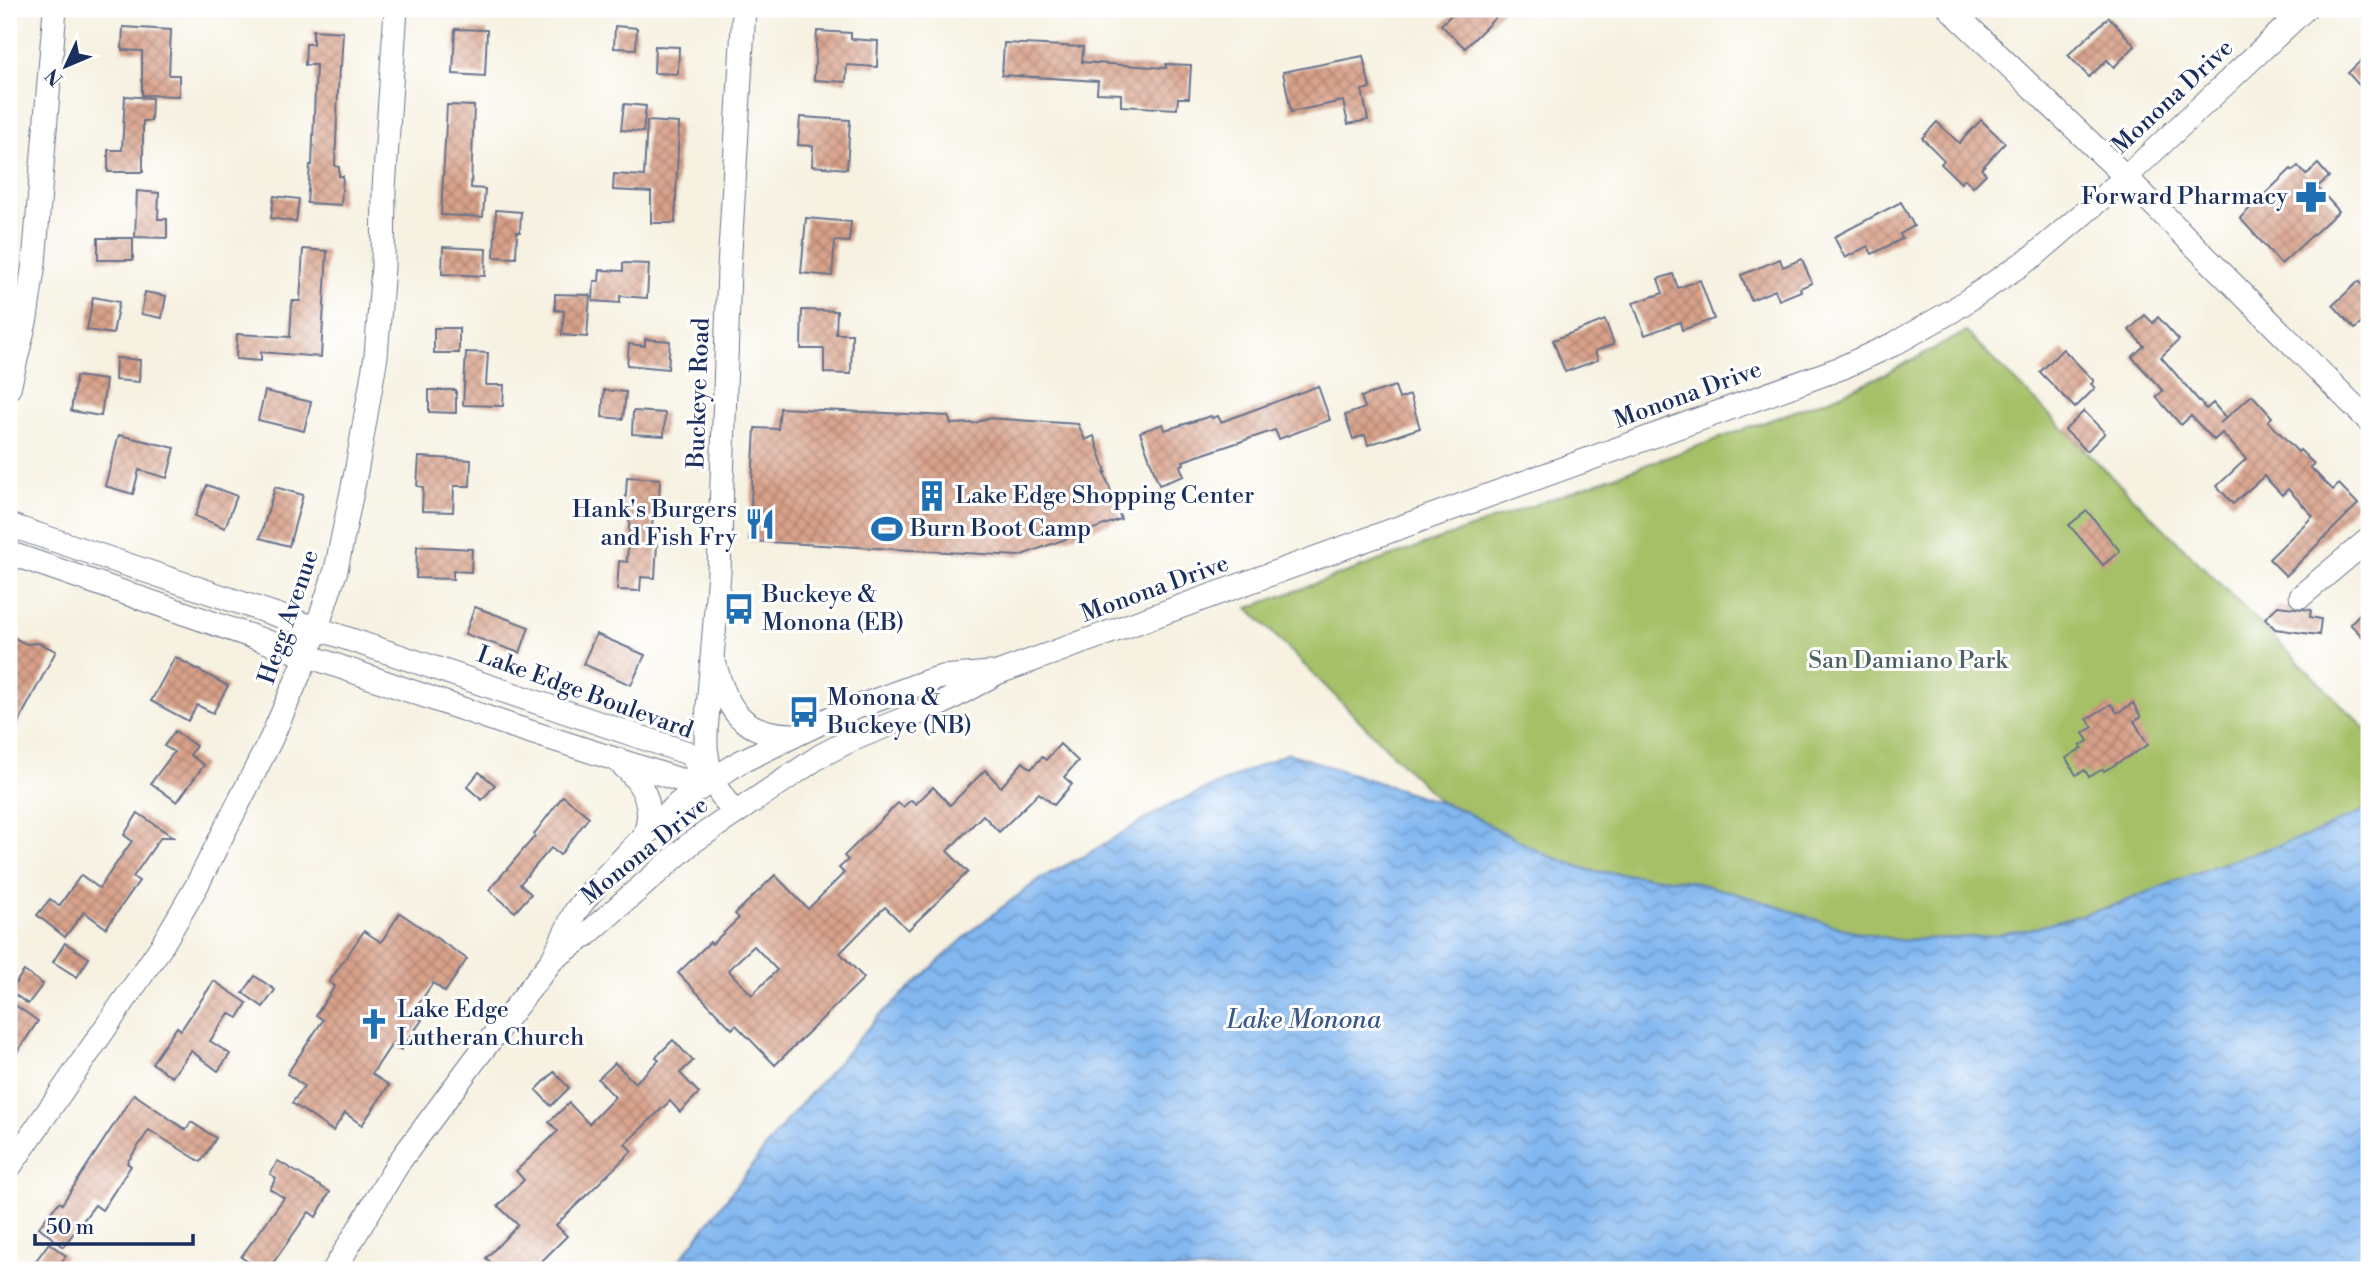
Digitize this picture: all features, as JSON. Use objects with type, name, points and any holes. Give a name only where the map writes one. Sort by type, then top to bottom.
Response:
[{"type":"street","points":[[9,388],[26,318],[34,263],[54,9]]},
{"type":"street","name":"Hegg Avenue","points":[[9,1168],[161,947],[189,899],[271,739],[308,654],[336,570],[376,356],[396,9]]},
{"type":"street","name":"Buckeye Road","points":[[734,813],[711,780],[706,748],[719,572],[729,269],[744,9]]},
{"type":"street","points":[[1950,9],[2126,177],[2369,421]]},
{"type":"street","name":"Monona Drive","points":[[553,959],[584,936],[677,853],[820,756],[851,740],[941,704],[997,673],[1841,368],[1894,344],[1952,311],[2035,255],[2126,177],[2305,9]]},
{"type":"street","name":"Lake Edge Boulevard","points":[[9,525],[688,753],[711,780]]},
{"type":"street","points":[[2301,596],[2369,539]]},
{"type":"street","name":"Lake Edge Boulevard","points":[[9,553],[617,760],[680,780],[711,780]]},
{"type":"street","points":[[711,652],[720,685],[731,709],[740,718],[768,734],[793,736]]},
{"type":"street","name":"Monona Drive","points":[[334,1270],[400,1162],[553,959],[575,912],[644,836],[680,802],[738,763],[841,713],[928,681],[959,675],[997,673]]},
{"type":"street","points":[[617,760],[635,778],[648,803],[649,821],[644,836]]},
{"type":"green space","name":"San Damiano Park","points":[[1966,332],[2369,732],[2369,808],[2310,835],[2110,907],[2035,928],[1983,937],[1897,940],[1844,929],[1690,881],[1592,871],[1546,855],[1460,809],[1440,802],[1248,608],[1834,397]]},
{"type":"water","name":"Lake Monona","points":[[1288,753],[1460,809],[1546,855],[1591,871],[1690,881],[1752,898],[1844,929],[1897,940],[1983,937],[2035,928],[2110,907],[2220,864],[2310,835],[2369,808],[2369,1270],[672,1270],[786,1121],[878,1017],[975,928],[1041,878],[1166,807]]},
{"type":"building","points":[[1457,9],[1504,9],[1465,48],[1441,25]]},
{"type":"building","points":[[2109,17],[2135,46],[2114,67],[2107,60],[2089,77],[2068,55]]},
{"type":"building","points":[[615,26],[637,28],[636,49],[614,48]]},
{"type":"building","points":[[123,27],[171,30],[169,75],[179,75],[179,96],[142,95],[142,51],[122,50]]},
{"type":"building","points":[[455,29],[487,30],[485,76],[453,74]]},
{"type":"building","points":[[313,30],[343,32],[335,166],[339,167],[339,176],[343,176],[341,205],[307,203],[312,165],[316,65],[305,65],[306,44],[313,44]]},
{"type":"building","points":[[817,31],[851,33],[851,39],[878,41],[877,67],[847,65],[846,82],[814,80]]},
{"type":"building","points":[[1004,43],[1083,47],[1082,62],[1166,68],[1166,64],[1191,65],[1189,98],[1178,98],[1177,109],[1121,106],[1121,94],[1097,93],[1098,81],[1002,75]]},
{"type":"building","points":[[655,46],[679,47],[678,74],[654,73]]},
{"type":"building","points":[[2369,53],[2369,96],[2348,73]]},
{"type":"building","points":[[1363,56],[1370,88],[1362,90],[1368,120],[1348,124],[1343,101],[1291,112],[1283,72]]},
{"type":"building","points":[[125,96],[152,98],[151,121],[143,121],[143,172],[108,172],[108,150],[122,150]]},
{"type":"building","points":[[624,104],[646,106],[643,132],[621,130]]},
{"type":"building","points":[[447,105],[474,106],[471,188],[485,189],[483,217],[441,215]]},
{"type":"building","points":[[800,117],[850,120],[847,169],[812,166],[813,146],[798,145]]},
{"type":"building","points":[[1981,120],[2005,143],[1981,169],[1986,174],[1973,187],[1965,179],[1961,183],[1941,164],[1944,160],[1922,138],[1937,122],[1959,143]]},
{"type":"building","points":[[647,121],[679,123],[675,223],[651,223],[651,192],[613,190],[614,174],[644,176]]},
{"type":"building","points":[[2318,164],[2329,177],[2317,187],[2339,211],[2281,264],[2240,218],[2291,169],[2293,171],[2298,166],[2306,175]]},
{"type":"building","points":[[137,191],[159,193],[158,219],[167,219],[167,238],[135,237]]},
{"type":"building","points":[[274,196],[299,199],[296,222],[271,218]]},
{"type":"building","points":[[1901,202],[1914,226],[1900,234],[1902,239],[1872,254],[1868,246],[1845,258],[1834,237]]},
{"type":"building","points":[[496,210],[521,212],[516,258],[494,257]]},
{"type":"building","points":[[806,218],[851,222],[849,242],[835,241],[832,276],[801,273]]},
{"type":"building","points":[[98,238],[133,238],[133,260],[98,260]]},
{"type":"building","points":[[443,247],[486,249],[485,276],[442,274]]},
{"type":"building","points":[[303,249],[327,251],[321,357],[261,352],[261,361],[236,359],[237,334],[290,337],[292,301],[300,301]]},
{"type":"building","points":[[1780,259],[1783,267],[1802,259],[1812,283],[1779,300],[1775,290],[1751,300],[1741,275]]},
{"type":"building","points":[[623,263],[649,264],[647,298],[620,296],[620,303],[593,301],[594,281],[599,281],[600,270],[623,271]]},
{"type":"building","points":[[1673,274],[1678,288],[1700,280],[1714,319],[1682,330],[1680,322],[1645,335],[1633,303],[1663,293],[1658,279]]},
{"type":"building","points":[[2359,281],[2369,293],[2369,316],[2355,329],[2333,305]]},
{"type":"building","points":[[145,292],[166,296],[162,318],[141,314]]},
{"type":"building","points":[[555,294],[590,295],[587,337],[562,335],[564,311],[555,310]]},
{"type":"building","points":[[93,297],[119,302],[113,334],[87,330]]},
{"type":"building","points":[[802,310],[837,311],[836,334],[852,334],[851,374],[824,373],[824,349],[801,349]]},
{"type":"building","points":[[2145,315],[2153,323],[2158,317],[2179,340],[2161,357],[2206,409],[2213,403],[2226,418],[2252,395],[2272,417],[2268,421],[2298,452],[2300,450],[2314,464],[2310,467],[2333,490],[2339,484],[2358,504],[2286,576],[2269,559],[2313,516],[2288,489],[2282,495],[2264,476],[2233,504],[2217,486],[2246,459],[2222,433],[2214,440],[2191,416],[2181,425],[2156,397],[2163,391],[2132,357],[2144,346],[2129,330]]},
{"type":"building","points":[[1605,320],[1614,344],[1595,351],[1598,360],[1565,372],[1553,340]]},
{"type":"building","points":[[434,328],[459,328],[459,353],[434,353]]},
{"type":"building","points":[[645,339],[670,341],[668,369],[627,365],[629,344],[645,346]]},
{"type":"building","points":[[2063,349],[2094,381],[2091,384],[2095,388],[2075,408],[2040,372]]},
{"type":"building","points":[[466,352],[488,353],[486,385],[504,385],[503,406],[463,405]]},
{"type":"building","points":[[116,358],[140,360],[139,382],[115,380]]},
{"type":"building","points":[[76,376],[106,380],[101,416],[71,411]]},
{"type":"building","points":[[1318,386],[1330,420],[1279,439],[1275,430],[1183,461],[1184,464],[1180,466],[1184,476],[1159,485],[1140,432],[1163,424],[1165,430],[1211,416],[1218,416],[1221,422]]},
{"type":"building","points":[[1395,386],[1399,399],[1410,395],[1420,428],[1368,445],[1365,435],[1353,439],[1345,415],[1365,408],[1361,397]]},
{"type":"building","points":[[429,390],[456,390],[456,413],[429,412]]},
{"type":"building","points":[[604,390],[626,392],[623,419],[602,417]]},
{"type":"building","points":[[265,391],[311,402],[304,431],[258,420]]},
{"type":"building","name":"Lake Edge Shopping Center","points":[[780,408],[948,416],[951,424],[976,423],[986,418],[1078,424],[1085,440],[1094,436],[1121,519],[1019,556],[749,541],[755,428],[778,429]]},
{"type":"building","points":[[633,411],[665,413],[664,436],[632,434]]},
{"type":"building","points":[[2084,411],[2105,433],[2087,451],[2065,430]]},
{"type":"building","points":[[119,435],[175,448],[167,478],[139,470],[133,494],[105,486]]},
{"type":"building","points":[[419,457],[471,460],[470,486],[454,486],[453,512],[422,511],[423,487],[417,486]]},
{"type":"building","points":[[627,477],[660,479],[659,502],[654,501],[651,543],[657,544],[655,578],[641,577],[640,591],[617,590],[619,561],[627,562],[630,511],[625,511]]},
{"type":"building","points":[[207,485],[237,496],[225,528],[195,516]]},
{"type":"building","points":[[275,487],[303,495],[289,546],[260,538]]},
{"type":"building","points":[[2087,511],[2120,551],[2103,565],[2069,525]]},
{"type":"building","points":[[417,546],[472,549],[471,572],[453,571],[453,579],[416,578]]},
{"type":"building","points":[[2369,604],[2369,643],[2350,624]]},
{"type":"building","points":[[2278,606],[2311,610],[2310,617],[2321,619],[2319,635],[2275,629],[2265,618]]},
{"type":"building","points":[[475,607],[529,627],[520,653],[465,634]]},
{"type":"building","points":[[596,634],[645,655],[631,685],[583,664]]},
{"type":"building","points":[[9,635],[26,644],[39,643],[56,651],[9,740]]},
{"type":"building","points":[[175,657],[228,686],[213,713],[197,705],[188,721],[151,701]]},
{"type":"building","points":[[2133,703],[2141,717],[2134,721],[2148,745],[2104,771],[2103,769],[2089,777],[2085,770],[2076,775],[2066,758],[2088,741],[2083,733],[2093,727],[2087,719],[2111,704],[2117,713]]},
{"type":"building","points":[[175,731],[196,746],[190,755],[204,765],[177,802],[151,783],[174,752],[164,746]]},
{"type":"building","points":[[1060,744],[1078,761],[1064,777],[1072,784],[1054,805],[1039,793],[999,832],[983,815],[947,851],[968,872],[908,930],[885,907],[840,953],[864,978],[775,1065],[736,1025],[732,1029],[678,973],[739,918],[735,914],[775,875],[808,909],[844,873],[839,868],[848,860],[844,856],[898,803],[903,807],[911,800],[916,804],[933,787],[950,805],[985,770],[1001,787],[1023,762],[1031,769],[1042,757],[1046,760]],"holes":[[[754,946],[777,970],[752,995],[728,970]]]},
{"type":"building","points":[[479,772],[495,785],[482,800],[467,787]]},
{"type":"building","points":[[563,796],[589,817],[560,855],[551,848],[520,884],[531,894],[515,912],[489,890],[535,836]]},
{"type":"building","points":[[138,813],[173,837],[161,837],[133,877],[139,881],[106,928],[84,912],[65,937],[37,915],[50,899],[59,906],[81,875],[99,888],[132,841],[124,835]]},
{"type":"building","name":"Lake Edge Lutheran Church","points":[[400,913],[467,959],[445,992],[433,983],[412,1014],[422,1020],[401,1050],[392,1044],[372,1074],[389,1085],[362,1125],[345,1113],[333,1131],[292,1103],[304,1086],[287,1074],[323,1020],[316,1015],[335,986],[329,982],[364,931],[381,942]]},
{"type":"building","points":[[65,943],[89,958],[77,977],[53,962]]},
{"type":"building","points":[[24,971],[43,984],[28,1004],[10,991]]},
{"type":"building","points":[[255,976],[275,990],[263,1007],[243,993]]},
{"type":"building","points":[[214,981],[247,1003],[238,1018],[229,1013],[210,1041],[230,1054],[218,1071],[191,1051],[172,1077],[152,1063],[177,1027],[181,1030]]},
{"type":"building","points":[[15,1005],[38,1021],[9,1064],[9,1013]]},
{"type":"building","points":[[673,1040],[693,1061],[680,1073],[699,1093],[680,1112],[670,1101],[625,1144],[632,1151],[556,1225],[567,1236],[533,1270],[498,1270],[486,1258],[518,1225],[498,1206],[524,1180],[516,1171],[558,1131],[549,1122],[569,1103],[589,1124],[615,1097],[598,1079],[615,1063],[635,1083],[659,1060],[656,1057]]},
{"type":"building","points":[[554,1072],[569,1088],[551,1106],[536,1090]]},
{"type":"building","points":[[134,1094],[186,1130],[191,1122],[216,1138],[201,1162],[149,1130],[127,1163],[131,1166],[102,1210],[95,1205],[63,1247],[39,1227],[59,1202],[62,1204]]},
{"type":"building","points":[[278,1161],[330,1192],[316,1217],[309,1212],[268,1270],[260,1270],[241,1257],[284,1198],[270,1189],[276,1178],[270,1174]]},
{"type":"building","points":[[49,1243],[66,1256],[55,1270],[29,1270]]},
{"type":"place","name":"Forward Pharmacy","points":[[2311,197]]},
{"type":"place","name":"Lake Edge Shopping Center","points":[[932,496]]},
{"type":"place","name":"Hank's Burgers and Fish Fry","points":[[760,524]]},
{"type":"place","name":"Burn Boot Camp","points":[[887,529]]},
{"type":"place","name":"Buckeye & Monona (EB)","points":[[739,609]]},
{"type":"place","name":"Monona & Buckeye (NB)","points":[[804,712]]},
{"type":"place","name":"Lake Edge Lutheran Church","points":[[374,1024]]}]
